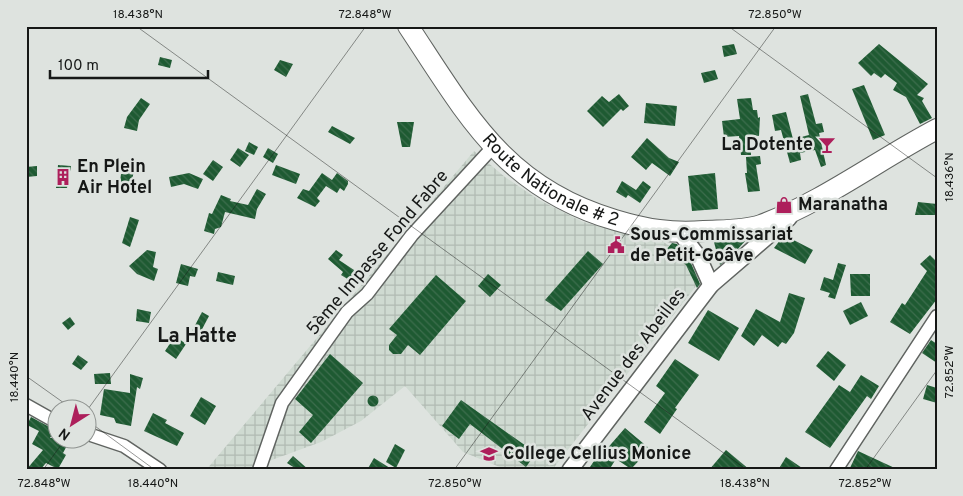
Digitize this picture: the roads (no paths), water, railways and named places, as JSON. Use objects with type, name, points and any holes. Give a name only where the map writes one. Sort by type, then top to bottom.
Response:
[{"type":"main road","name":"Route Nationale # 2","points":[[408,26],[457,101],[494,146],[544,191],[584,210],[648,230],[681,234],[758,226],[800,209],[937,129]]},
{"type":"street","name":"5ème Impasse Fond Fabre","points":[[259,470],[282,402],[347,312],[367,294],[412,235],[494,146]]},
{"type":"street","name":"Avenue des Abeilles","points":[[570,470],[712,285],[800,209]]},
{"type":"street","points":[[681,234],[698,256],[712,285]]},
{"type":"street","points":[[836,470],[937,316]]},
{"type":"street","points":[[26,405],[48,417]]},
{"type":"street","points":[[98,437],[124,446],[160,470]]},
{"type":"place","name":"La Dotente","points":[[827,145]]},
{"type":"place","name":"En Plein Air Hotel","points":[[63,177]]},
{"type":"place","name":"Maranatha","points":[[784,205]]},
{"type":"place","name":"Sous-Commissariat de Petit-Goâve","points":[[616,245]]},
{"type":"place","name":"College Cellius Monice","points":[[489,454]]},
{"type":"district","name":"La Hatte","points":[[197,337]]}]
